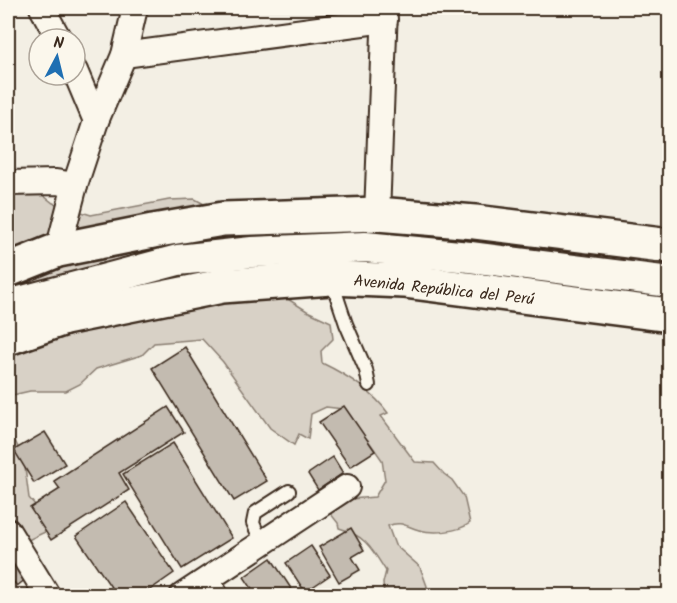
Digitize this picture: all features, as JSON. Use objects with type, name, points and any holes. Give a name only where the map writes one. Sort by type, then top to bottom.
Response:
[{"type":"highway","points":[[8,270],[58,250],[224,219],[377,214],[475,222],[669,246]]},
{"type":"highway","name":"Avenida República del Perú","points":[[8,338],[64,318],[222,286],[331,278],[404,281],[669,315]]},
{"type":"street","points":[[42,8],[52,27]]},
{"type":"street","points":[[58,250],[75,185],[96,121],[124,56],[135,8]]},
{"type":"street","points":[[124,56],[385,14],[377,214]]},
{"type":"street","points":[[82,87],[96,121]]},
{"type":"street","points":[[8,183],[56,182],[75,185]]},
{"type":"street","points":[[8,305],[178,260],[252,252],[365,248],[470,257],[669,282]]},
{"type":"street","points":[[183,596],[218,586],[262,543],[347,488]]},
{"type":"street","points":[[8,531],[48,596]]},
{"type":"lane","points":[[331,278],[346,324],[366,370],[369,386]]},
{"type":"lane","points":[[262,543],[253,523],[255,513],[289,491]]},
{"type":"shaded area","points":[[31,186],[53,203],[91,215],[169,200],[195,199],[226,216],[225,234],[207,250],[166,268],[182,283],[283,296],[331,322],[333,339],[321,351],[322,363],[350,378],[382,405],[388,413],[381,416],[415,462],[434,463],[452,480],[464,497],[470,523],[465,526],[432,532],[400,524],[388,526],[395,545],[420,567],[427,586],[426,595],[384,595],[383,583],[386,571],[367,544],[348,531],[339,528],[330,513],[336,503],[350,499],[375,497],[385,480],[382,460],[368,440],[353,428],[343,409],[326,407],[311,414],[308,439],[299,434],[294,445],[270,428],[223,362],[202,339],[154,343],[142,355],[96,369],[80,384],[66,391],[30,391],[8,396],[8,189]]},
{"type":"shaded area","points":[[8,426],[24,460],[29,498],[42,513],[47,531],[30,539],[25,546],[8,536]]},
{"type":"building","points":[[185,347],[267,481],[234,501],[152,368]]},
{"type":"building","points":[[344,406],[375,451],[350,467],[319,422]]},
{"type":"building","points":[[168,407],[184,432],[119,473],[129,490],[51,540],[30,508],[60,489],[54,481]]},
{"type":"building","points":[[45,432],[65,464],[34,483],[14,450]]},
{"type":"building","points":[[173,443],[232,538],[182,569],[123,474]]},
{"type":"building","points":[[333,457],[343,473],[318,490],[308,474]]},
{"type":"building","points":[[126,502],[174,573],[141,596],[117,596],[76,536]]},
{"type":"building","points":[[351,528],[364,550],[352,557],[360,570],[339,582],[319,547]]},
{"type":"building","points":[[311,546],[330,575],[305,592],[286,563]]},
{"type":"building","points":[[271,558],[296,596],[257,596],[244,577]]},
{"type":"building","points":[[14,565],[26,579],[17,586],[8,575],[8,570]]}]
